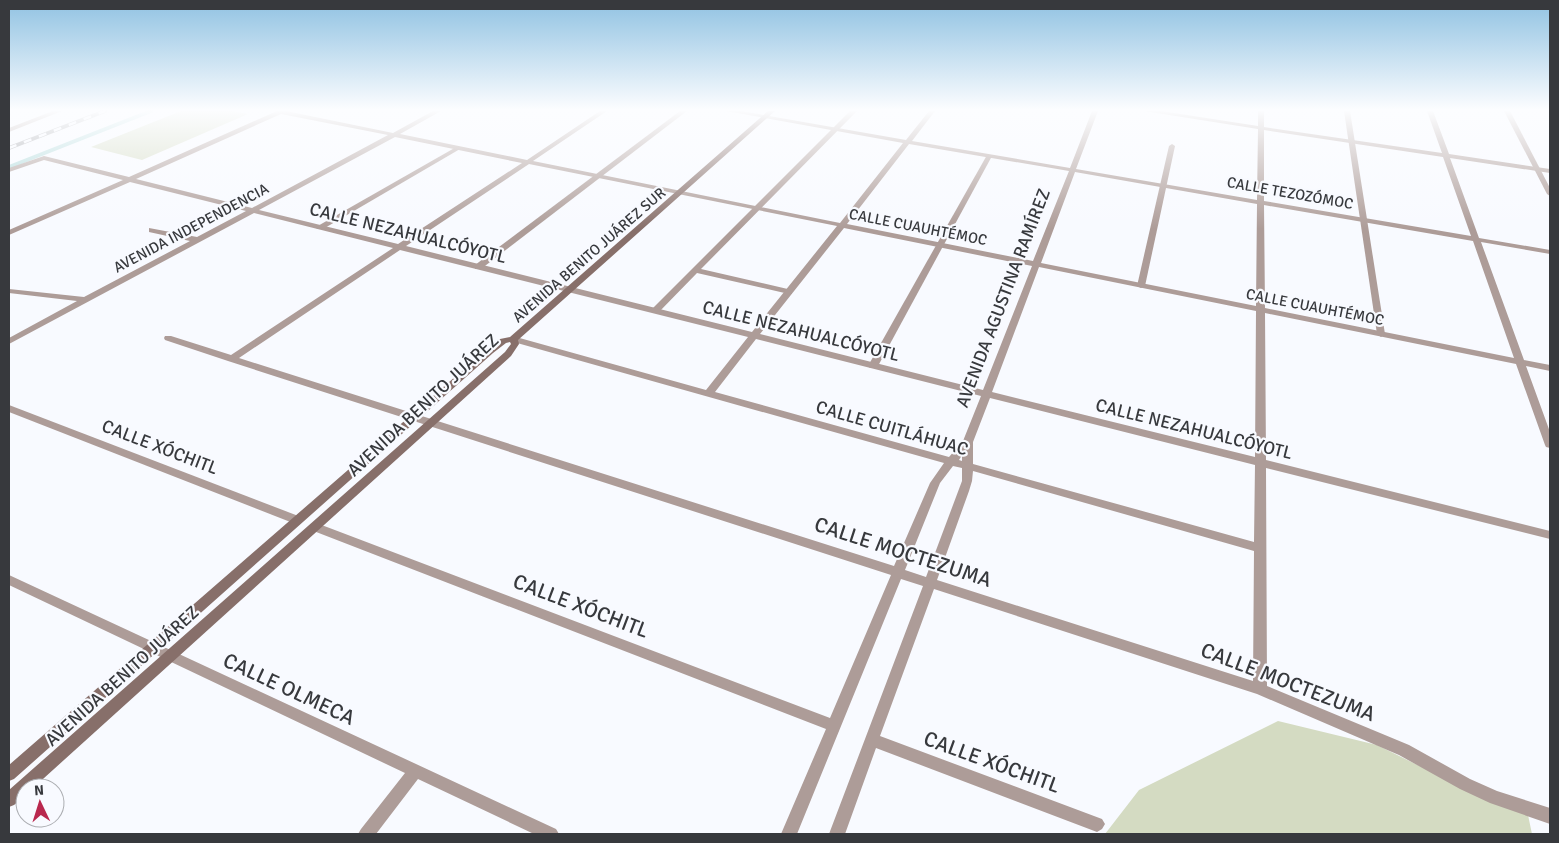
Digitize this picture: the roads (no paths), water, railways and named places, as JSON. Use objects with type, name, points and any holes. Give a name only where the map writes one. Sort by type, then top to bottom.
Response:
[{"type":"street","points":[[9,233],[194,150]]},
{"type":"street","name":"AVENIDA INDEPENDENCIA","points":[[9,341],[365,150]]},
{"type":"street","points":[[320,227],[454,150]]},
{"type":"street","name":"CALLE CUAUHTÉMOC","points":[[470,150],[1550,368]]},
{"type":"street","points":[[231,359],[545,150]]},
{"type":"street","points":[[478,267],[633,150]]},
{"type":"street","name":"AVENIDA BENITO JUÁREZ SUR","points":[[514,339],[728,150]]},
{"type":"street","points":[[655,311],[816,150]]},
{"type":"street","points":[[708,394],[901,150]]},
{"type":"street","name":"CALLE TEZOZÓMOC","points":[[957,150],[1550,252]]},
{"type":"street","name":"AVENIDA AGUSTINA RAMÍREZ","points":[[837,834],[964,491],[967,481],[968,442],[1079,150]]},
{"type":"street","points":[[1141,286],[1171,150]]},
{"type":"street","points":[[1260,689],[1261,150]]},
{"type":"street","points":[[1352,150],[1381,334]]},
{"type":"street","points":[[1408,150],[1550,171]]},
{"type":"street","points":[[1444,150],[1550,445]]},
{"type":"street","points":[[1527,150],[1550,194]]},
{"type":"street","points":[[873,366],[990,156]]},
{"type":"street","name":"CALLE NEZAHUALCÓYOTL","points":[[9,170],[44,158],[1550,535]]},
{"type":"street","points":[[152,230],[198,240]]},
{"type":"street","points":[[696,270],[789,292]]},
{"type":"street","points":[[9,291],[86,300]]},
{"type":"street","name":"CALLE MOCTEZUMA","points":[[168,338],[1260,689],[1404,750],[1465,784],[1495,798],[1550,816]]},
{"type":"street","name":"CALLE CUITLÁHUAC","points":[[514,339],[1261,548]]},
{"type":"street","name":"AVENIDA BENITO JUÁREZ","points":[[9,774],[497,345],[514,339],[515,344],[508,354],[9,800]]},
{"type":"street","name":"CALLE XÓCHITL","points":[[9,408],[297,520]]},
{"type":"street","name":"AVENIDA AGUSTINA RAMÍREZ","points":[[789,834],[935,483],[968,442]]},
{"type":"street","name":"CALLE XÓCHITL","points":[[314,527],[833,725]]},
{"type":"street","name":"CALLE OLMECA","points":[[9,580],[551,834]]},
{"type":"street","name":"CALLE XÓCHITL","points":[[872,740],[1098,824]]},
{"type":"street","points":[[366,834],[416,770]]},
{"type":"waterway","points":[[9,167],[51,150]]}]
